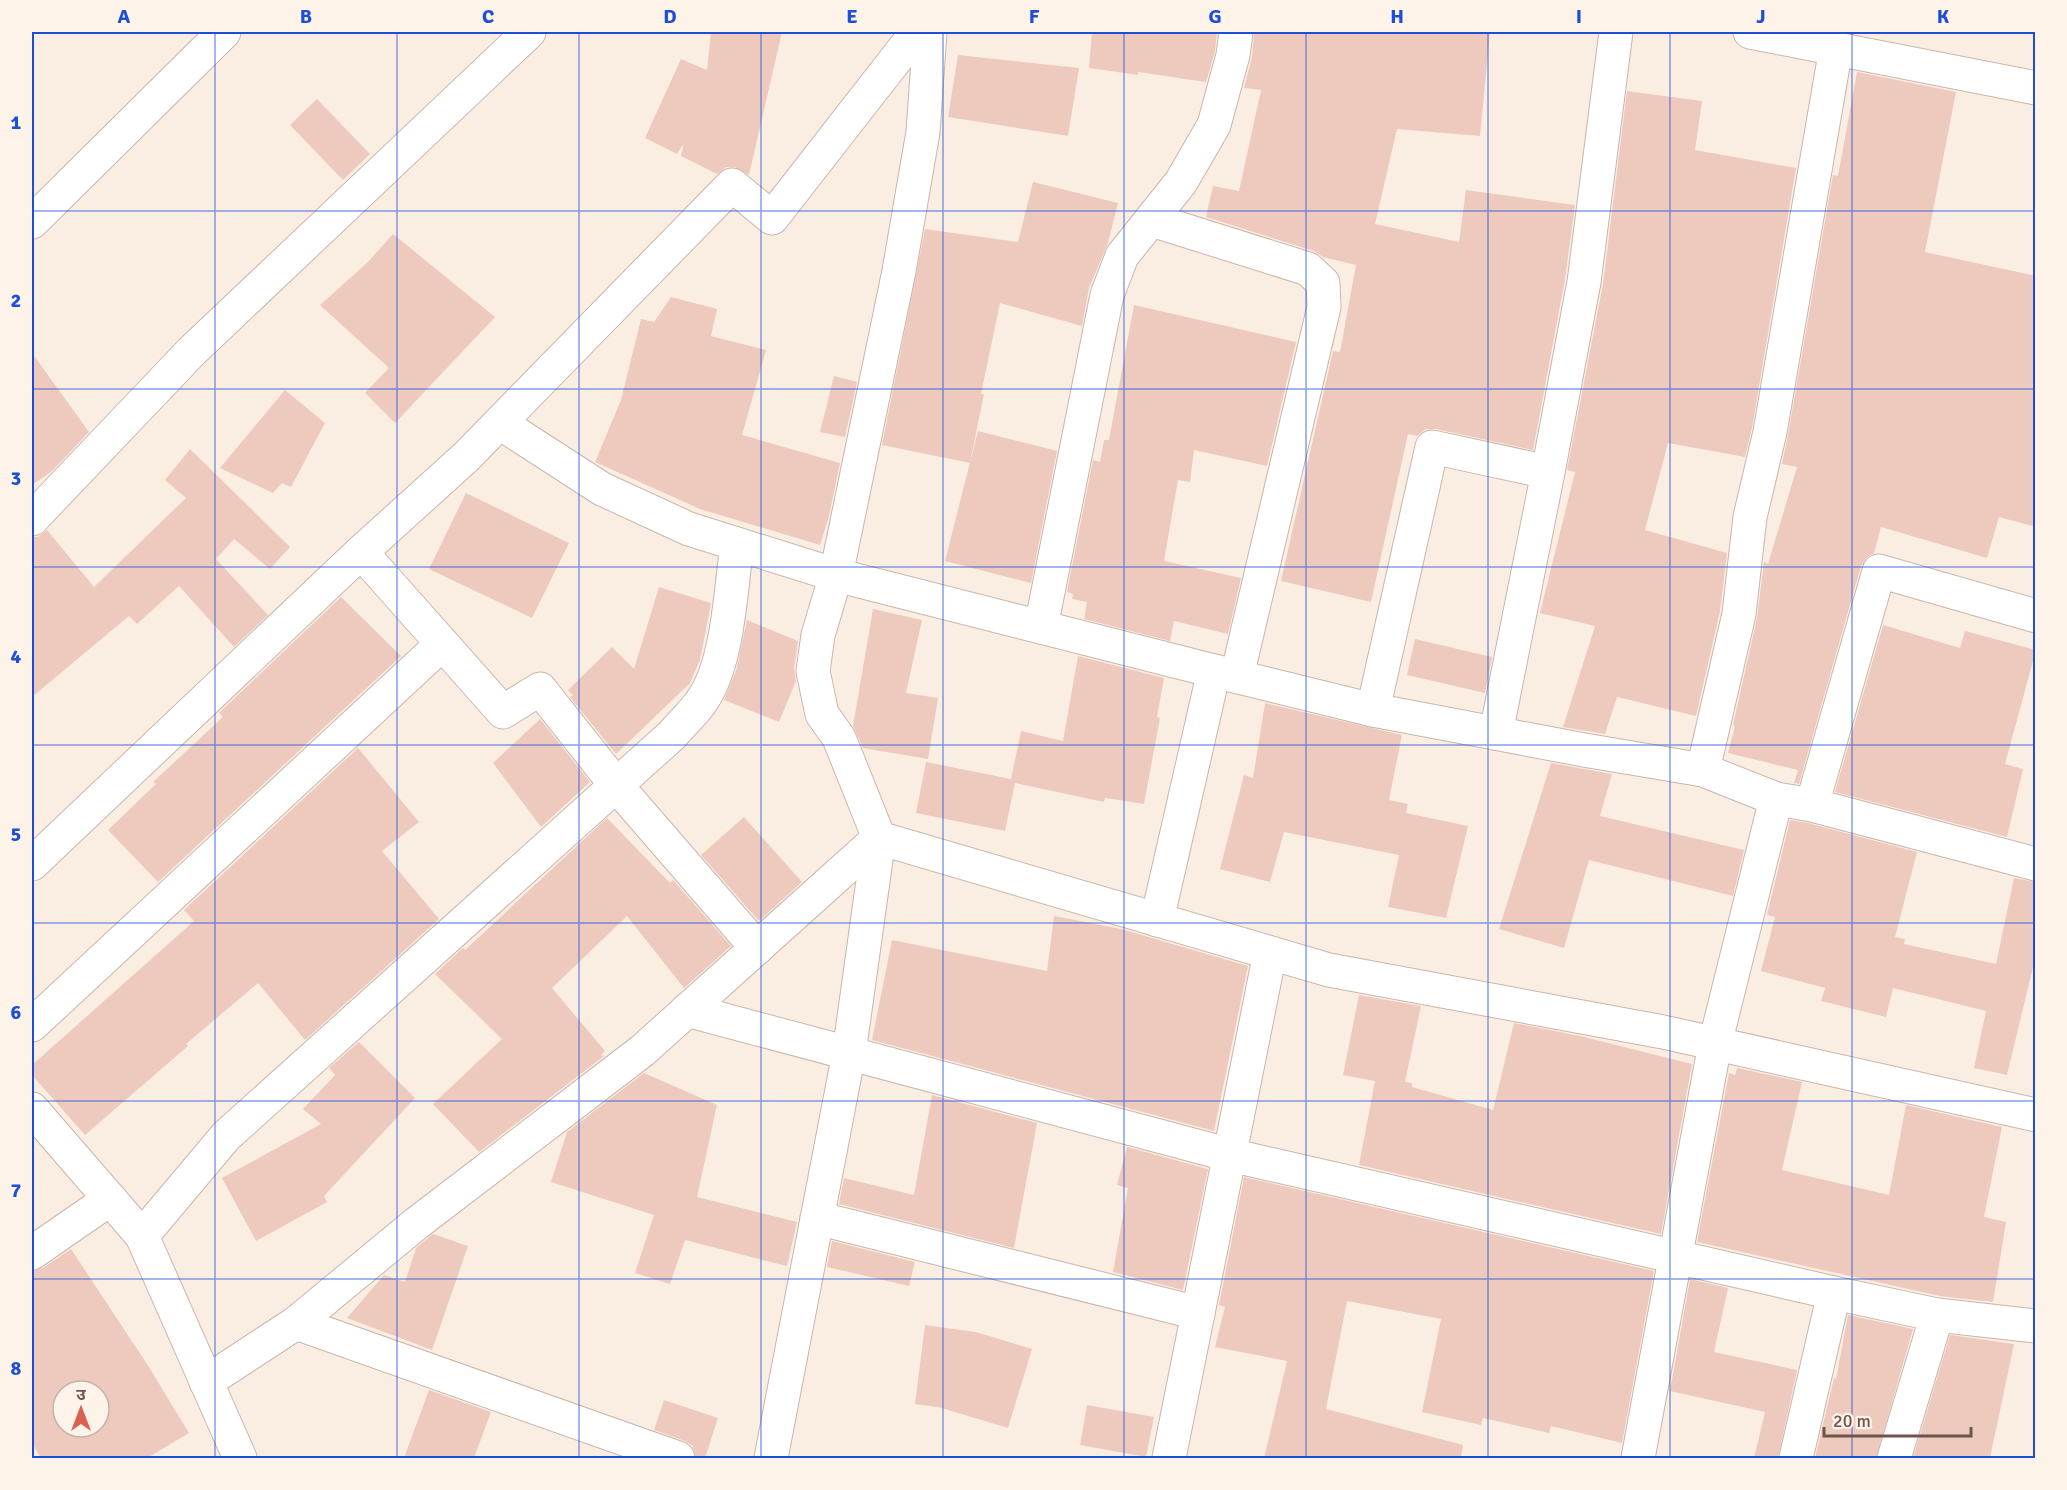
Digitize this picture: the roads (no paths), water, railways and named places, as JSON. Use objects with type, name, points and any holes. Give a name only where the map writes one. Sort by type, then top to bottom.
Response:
[{"type":"street","points":[[32,222],[225,32]]},
{"type":"street","points":[[32,519],[191,352],[529,32]]},
{"type":"street","points":[[32,864],[361,552],[466,458],[732,185],[771,218],[917,32]]},
{"type":"street","points":[[771,1458],[849,1053],[879,838],[839,738],[822,714],[813,672],[818,635],[836,575],[899,271],[923,132],[930,32]]},
{"type":"street","points":[[1041,627],[1107,295],[1122,256],[1181,182],[1214,125],[1233,55],[1236,32]]},
{"type":"street","points":[[1496,733],[1584,282],[1616,32]]},
{"type":"street","points":[[1750,32],[2036,88]]},
{"type":"street","points":[[1703,770],[1739,614],[1750,518],[1770,432],[1836,48]]},
{"type":"street","points":[[1152,220],[1308,269],[1323,283],[1324,307],[1157,920]]},
{"type":"street","points":[[500,423],[602,489],[689,529],[836,575],[1373,710],[1703,770],[1776,799],[1812,805],[2036,864]]},
{"type":"street","points":[[1373,710],[1432,447],[1548,472]]},
{"type":"street","points":[[142,1236],[226,1136],[672,735],[704,699],[716,673],[725,633],[737,544]]},
{"type":"street","points":[[361,552],[503,712],[540,689],[616,785],[757,948]]},
{"type":"street","points":[[1812,805],[1879,571],[2036,616]]},
{"type":"street","points":[[32,1024],[442,644]]},
{"type":"street","points":[[1638,1458],[1715,1044],[1776,799]]},
{"type":"street","points":[[879,838],[1329,970],[1664,1032],[2036,1115]]},
{"type":"street","points":[[206,1382],[296,1323],[417,1223],[642,1051],[879,838]]},
{"type":"street","points":[[1169,1458],[1270,953]]},
{"type":"street","points":[[687,1010],[1230,1155],[1937,1315],[2036,1326]]},
{"type":"street","points":[[32,1109],[142,1236],[240,1458]]},
{"type":"street","points":[[32,1253],[110,1199]]},
{"type":"street","points":[[817,1218],[1198,1313]]},
{"type":"street","points":[[1796,1458],[1834,1293]]},
{"type":"street","points":[[1894,1458],[1937,1315]]},
{"type":"street","points":[[296,1323],[678,1458]]}]
